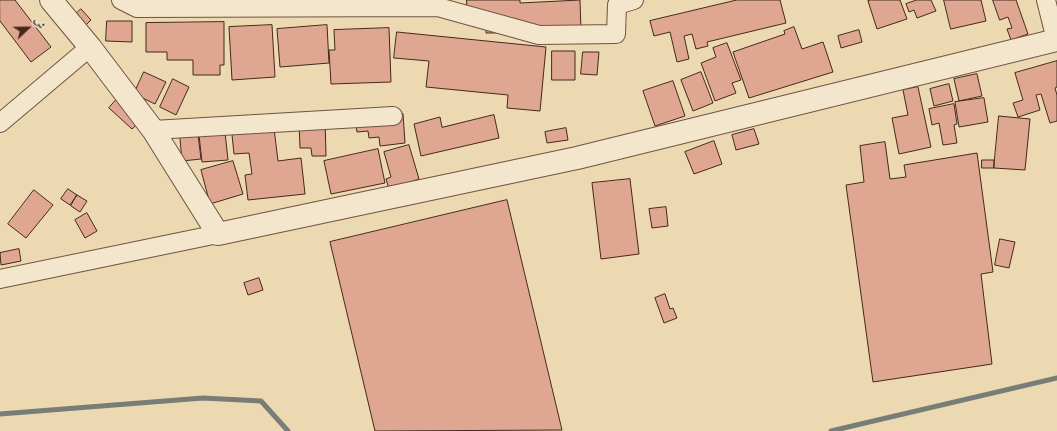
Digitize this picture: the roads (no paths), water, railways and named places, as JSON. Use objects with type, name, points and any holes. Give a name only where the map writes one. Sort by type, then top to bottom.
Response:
[{"type":"street","points":[[51,0],[90,47],[153,130],[218,234]]},
{"type":"street","points":[[121,0],[137,8],[438,7],[539,35],[616,34],[617,5],[634,0]]},
{"type":"street","points":[[0,279],[577,158],[1057,40],[1046,0]]},
{"type":"street","points":[[0,123],[90,47]]},
{"type":"street","points":[[153,130],[393,116]]},
{"type":"waterway","points":[[831,431],[1057,378]]},
{"type":"waterway","points":[[0,414],[203,398],[261,401],[288,431]]}]
